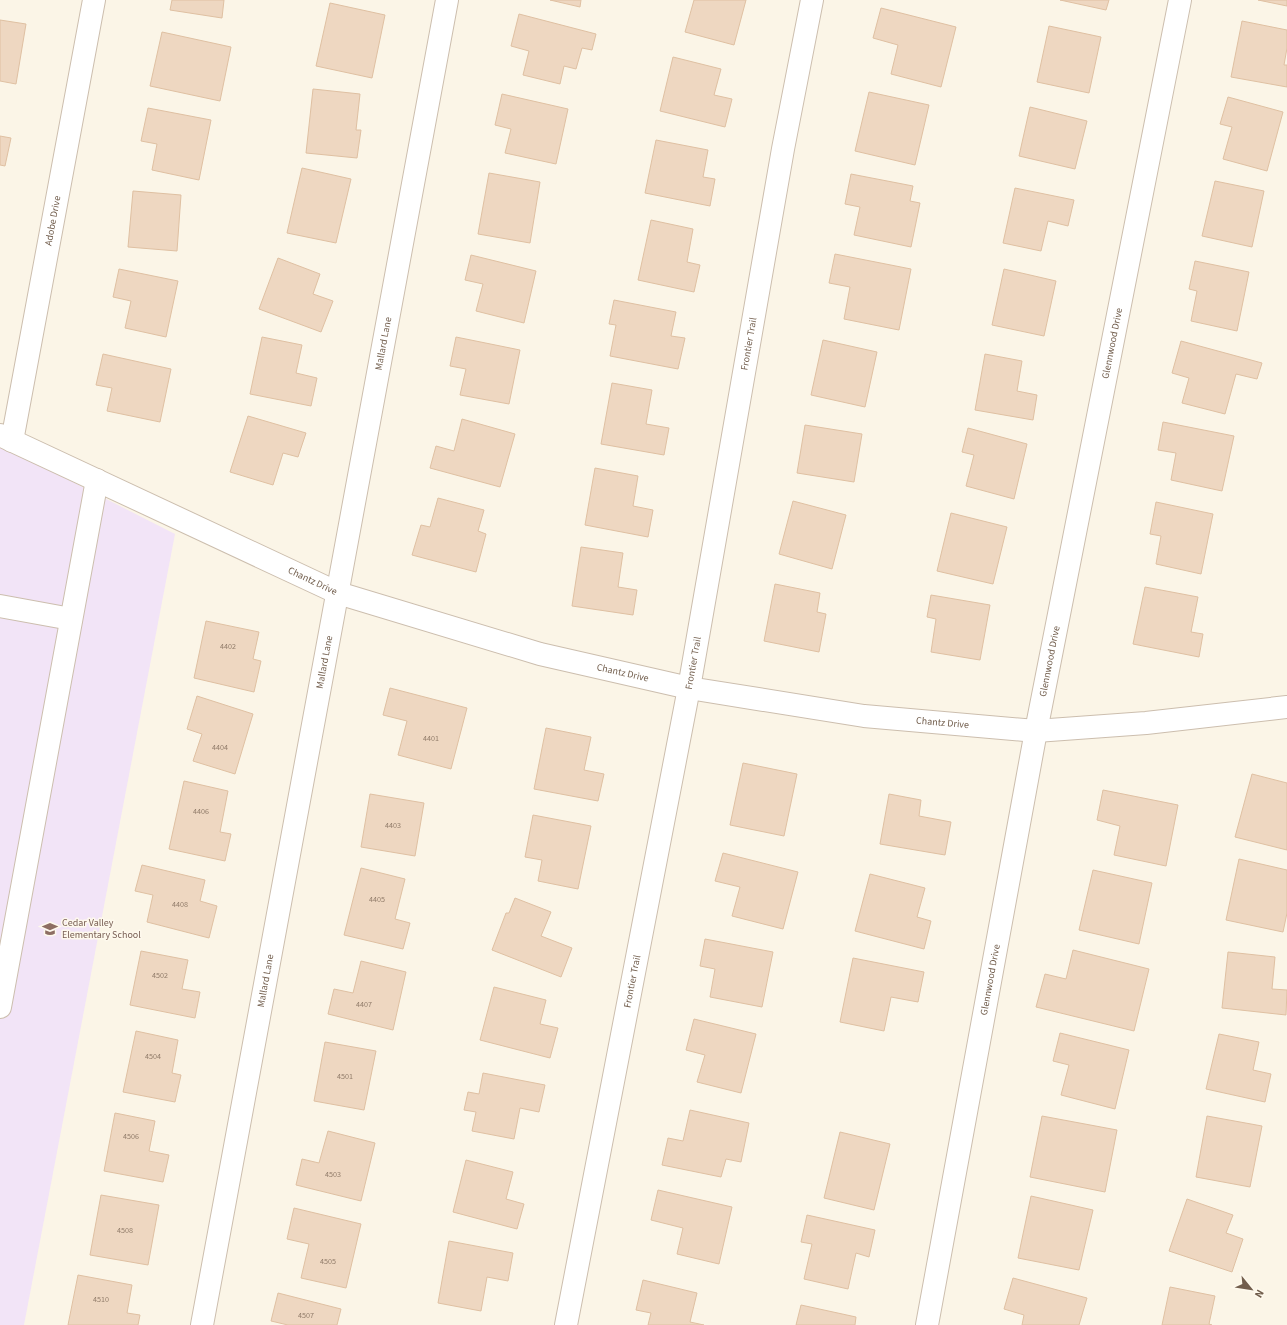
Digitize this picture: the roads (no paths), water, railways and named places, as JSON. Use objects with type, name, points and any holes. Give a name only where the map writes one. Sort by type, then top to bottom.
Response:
[{"type":"street","name":"Adobe Drive","points":[[6,438],[94,0]]},
{"type":"street","name":"Mallard Lane","points":[[202,1325],[447,0]]},
{"type":"street","name":"Frontier Trail","points":[[566,1325],[689,688],[783,149],[812,0]]},
{"type":"street","name":"Glennwood Drive","points":[[928,1325],[1036,731],[1180,0]]},
{"type":"street","name":"Chantz Drive","points":[[6,438],[338,593],[540,654],[689,688],[864,716],[1036,731],[1146,723],[1287,706]]},
{"type":"street","points":[[0,1007],[97,480]]},
{"type":"street","points":[[0,606],[71,619]]},
{"type":"place","name":"Cedar Valley Elementary School","points":[[50,929]]}]
